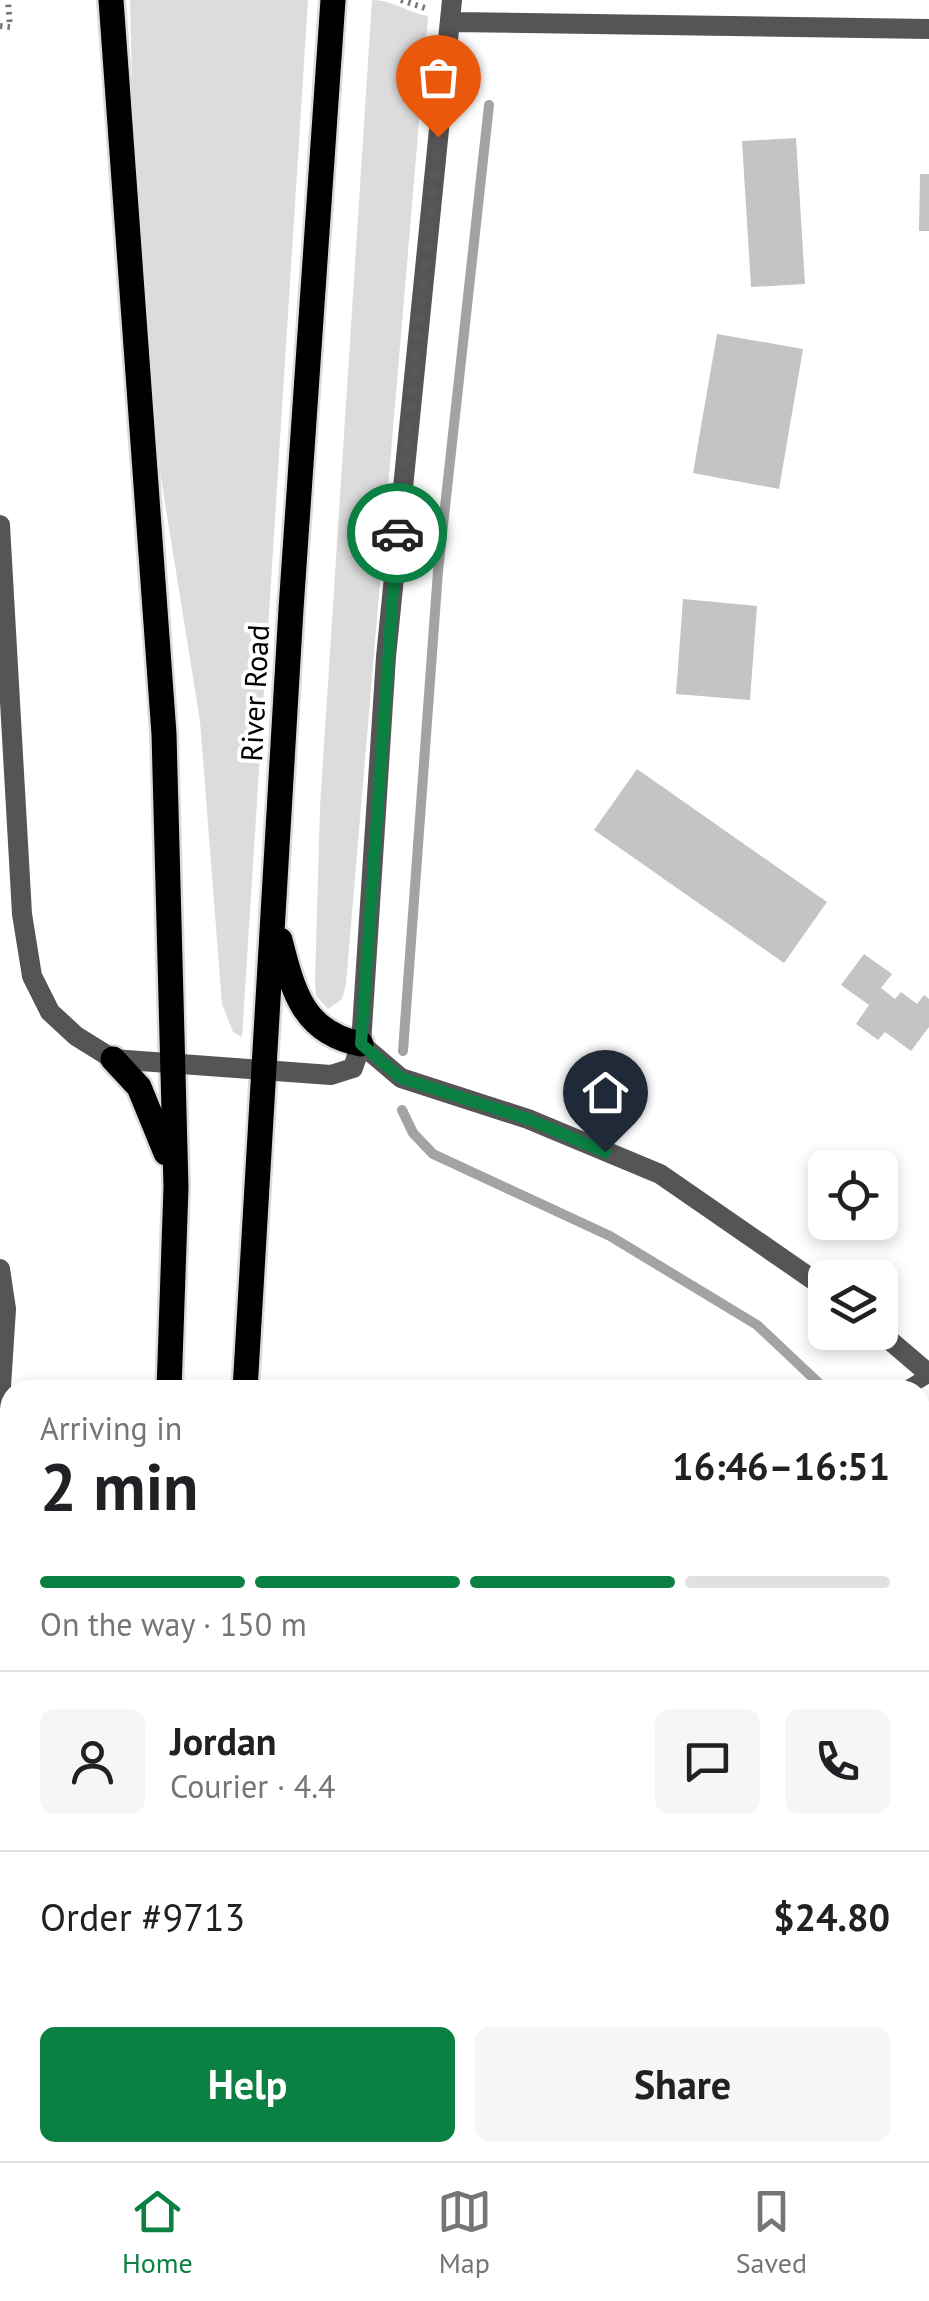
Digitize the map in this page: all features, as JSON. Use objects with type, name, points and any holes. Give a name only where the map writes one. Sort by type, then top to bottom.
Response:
[{"type":"main road","points":[[111,0],[164,734],[176,1187],[169,1380]]},
{"type":"main road","name":"River Road","points":[[246,1380],[291,609],[333,0]]},
{"type":"main road","points":[[275,920],[293,988],[306,1015],[328,1034],[361,1044]]},
{"type":"main road","points":[[114,1059],[145,1099],[176,1187]]},
{"type":"street","points":[[0,525],[8,825],[32,976],[50,1012],[76,1036],[114,1059],[342,1073],[353,1068],[361,1044],[386,657],[452,0]]},
{"type":"street","points":[[451,22],[929,29]]},
{"type":"street","points":[[361,1044],[401,1078],[528,1119],[660,1174],[808,1276]]},
{"type":"street","points":[[0,1269],[6,1309],[1,1380]]},
{"type":"street","points":[[898,1348],[929,1375]]},
{"type":"path","points":[[0,26],[10,26],[8,0]]},
{"type":"shaded area","points":[[130,0],[308,0],[242,1037],[233,1032],[222,1004],[200,721],[160,472],[133,129]]},
{"type":"shaded area","points":[[372,0],[428,16],[346,984],[342,999],[328,1009],[316,996],[315,981],[320,807]]},
{"type":"building","points":[[796,138],[805,284],[751,287],[742,141]]},
{"type":"building","points":[[920,174],[929,174],[929,231],[919,231]]},
{"type":"building","points":[[717,334],[803,349],[779,489],[693,473]]},
{"type":"building","points":[[683,599],[757,606],[750,700],[676,694]]},
{"type":"building","points":[[637,769],[827,902],[784,963],[594,830]]},
{"type":"building","points":[[864,954],[892,974],[881,988],[895,999],[901,992],[917,1004],[924,995],[929,999],[929,1027],[911,1051],[885,1032],[878,1040],[856,1024],[869,1005],[841,985]]},
{"type":"waterway","points":[[403,1051],[438,571],[489,105]]},
{"type":"waterway","points":[[402,1110],[413,1133],[433,1154],[610,1236],[757,1325],[815,1380]]},
{"type":"way so far","points":[[397,533],[438,137]]},
{"type":"route","points":[[397,533],[361,1044],[401,1078],[528,1119],[605,1152]]}]
